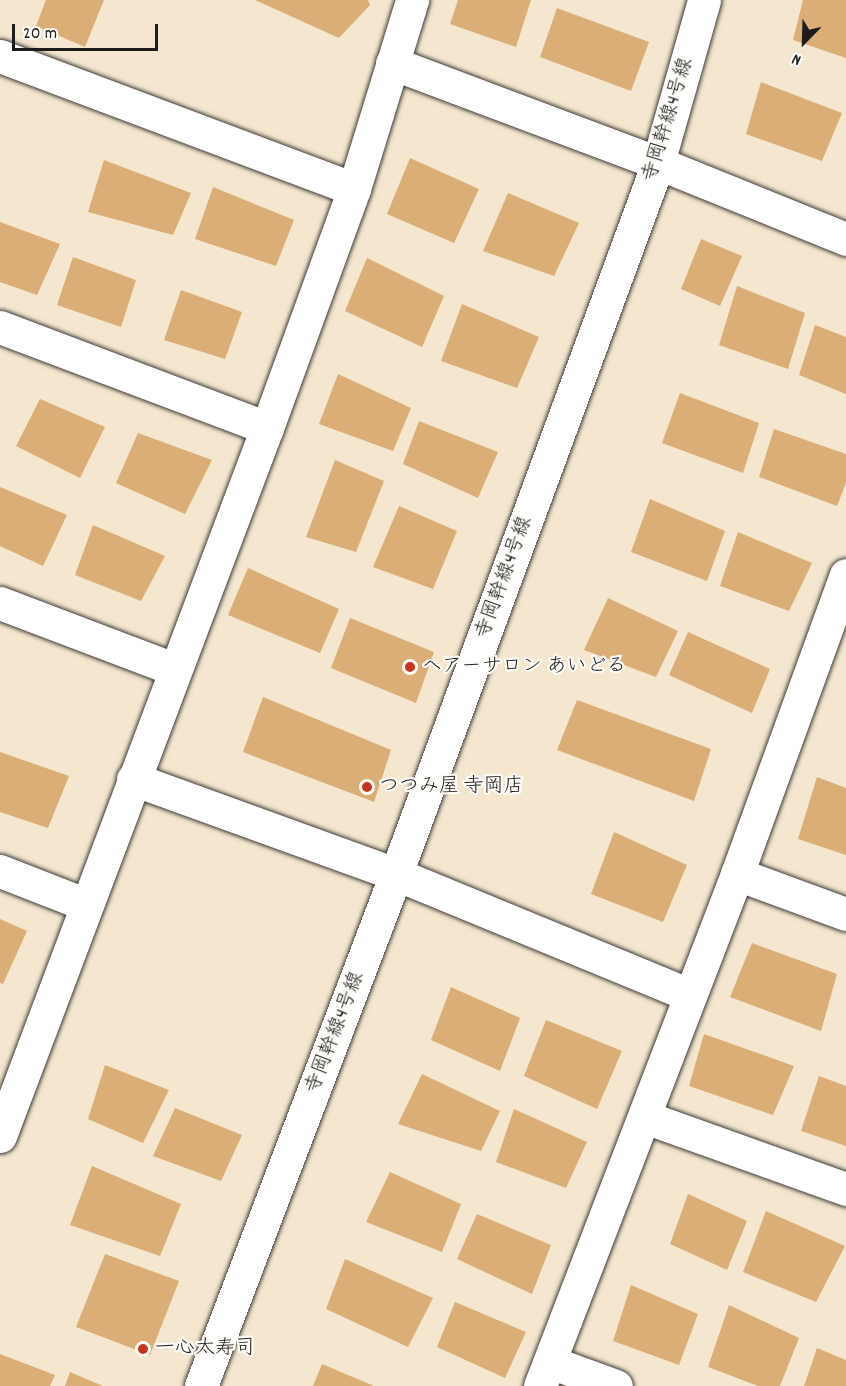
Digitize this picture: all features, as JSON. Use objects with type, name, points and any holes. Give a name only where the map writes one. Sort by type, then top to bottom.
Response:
[{"type":"street","points":[[0,1134],[267,428],[354,189],[412,0]]},
{"type":"street","name":"寺岡幹線4号線","points":[[201,1386],[396,874],[658,163],[704,0]]},
{"type":"street","points":[[0,56],[354,189]]},
{"type":"street","points":[[392,63],[658,163],[846,239]]},
{"type":"street","points":[[0,327],[267,428]]},
{"type":"street","points":[[615,1386],[545,1374],[737,874],[834,646],[846,575]]},
{"type":"street","points":[[0,603],[174,669]]},
{"type":"street","points":[[133,779],[396,874],[689,995]]},
{"type":"street","points":[[0,871],[87,905]]},
{"type":"street","points":[[737,874],[846,914]]},
{"type":"street","points":[[645,1117],[846,1189]]},
{"type":"building","points":[[46,0],[104,0],[85,47],[36,26]]},
{"type":"building","points":[[255,0],[368,0],[370,5],[339,38]]},
{"type":"building","points":[[458,0],[531,0],[516,47],[450,24]]},
{"type":"building","points":[[803,0],[846,0],[846,58],[793,40]]},
{"type":"building","points":[[557,8],[649,42],[631,91],[540,57]]},
{"type":"building","points":[[761,82],[842,113],[822,161],[746,134]]},
{"type":"building","points":[[410,158],[479,189],[454,243],[387,214]]},
{"type":"building","points":[[104,160],[191,193],[173,235],[88,212]]},
{"type":"building","points":[[213,187],[294,220],[276,266],[195,239]]},
{"type":"building","points":[[508,193],[579,223],[554,276],[483,251]]},
{"type":"building","points":[[0,222],[60,244],[37,295],[0,282]]},
{"type":"building","points":[[701,239],[742,256],[720,306],[681,289]]},
{"type":"building","points":[[73,257],[136,280],[121,327],[57,305]]},
{"type":"building","points":[[367,258],[444,296],[422,347],[345,311]]},
{"type":"building","points":[[737,286],[805,313],[788,369],[719,345]]},
{"type":"building","points":[[181,290],[242,312],[225,359],[164,340]]},
{"type":"building","points":[[462,304],[539,337],[517,388],[441,361]]},
{"type":"building","points":[[815,325],[846,337],[846,394],[799,375]]},
{"type":"building","points":[[338,374],[411,408],[393,451],[319,424]]},
{"type":"building","points":[[680,393],[759,423],[743,473],[662,443]]},
{"type":"building","points":[[40,399],[105,427],[80,478],[16,446]]},
{"type":"building","points":[[419,421],[498,452],[478,498],[403,464]]},
{"type":"building","points":[[774,429],[846,454],[846,483],[837,506],[759,477]]},
{"type":"building","points":[[138,433],[212,460],[185,514],[116,483]]},
{"type":"building","points":[[335,460],[384,481],[356,552],[306,537]]},
{"type":"building","points":[[0,487],[67,515],[43,566],[0,546]]},
{"type":"building","points":[[650,499],[725,531],[707,581],[631,552]]},
{"type":"building","points":[[399,506],[457,531],[433,589],[373,567]]},
{"type":"building","points":[[93,525],[165,556],[141,601],[75,575]]},
{"type":"building","points":[[738,532],[812,563],[789,611],[720,586]]},
{"type":"building","points":[[248,568],[339,609],[320,653],[228,615]]},
{"type":"building","points":[[608,598],[678,631],[656,677],[584,650]]},
{"type":"building","points":[[350,618],[434,652],[416,703],[331,668]]},
{"type":"building","points":[[688,632],[770,669],[752,713],[669,675]]},
{"type":"building","points":[[263,697],[391,750],[374,802],[243,752]]},
{"type":"building","points":[[577,700],[711,749],[694,801],[557,750]]},
{"type":"building","points":[[0,752],[69,776],[48,828],[0,812]]},
{"type":"building","points":[[817,777],[846,788],[846,855],[798,839]]},
{"type":"building","points":[[614,832],[687,865],[663,922],[591,894]]},
{"type":"building","points":[[0,919],[27,931],[3,984],[0,983]]},
{"type":"building","points":[[752,943],[837,974],[821,1031],[730,997]]},
{"type":"building","points":[[451,987],[520,1018],[500,1071],[431,1040]]},
{"type":"building","points":[[546,1020],[622,1051],[597,1109],[524,1076]]},
{"type":"building","points":[[704,1034],[794,1066],[773,1115],[689,1086]]},
{"type":"building","points":[[105,1065],[169,1090],[143,1143],[88,1119]]},
{"type":"building","points":[[422,1074],[500,1111],[481,1151],[398,1124]]},
{"type":"building","points":[[819,1076],[846,1086],[846,1146],[801,1131]]},
{"type":"building","points":[[175,1108],[242,1135],[221,1181],[153,1156]]},
{"type":"building","points":[[514,1109],[587,1142],[566,1188],[496,1162]]},
{"type":"building","points":[[92,1166],[181,1204],[160,1256],[70,1225]]},
{"type":"building","points":[[390,1172],[461,1204],[442,1252],[366,1222]]},
{"type":"building","points":[[688,1194],[747,1221],[727,1270],[670,1244]]},
{"type":"building","points":[[766,1211],[845,1246],[816,1302],[743,1272]]},
{"type":"building","points":[[477,1214],[551,1245],[532,1294],[457,1259]]},
{"type":"building","points":[[105,1254],[179,1281],[150,1355],[76,1327]]},
{"type":"building","points":[[345,1259],[433,1298],[408,1347],[326,1309]]},
{"type":"building","points":[[631,1285],[698,1314],[679,1365],[613,1341]]},
{"type":"building","points":[[455,1302],[526,1332],[505,1378],[437,1347]]},
{"type":"building","points":[[729,1305],[799,1338],[780,1386],[758,1386],[708,1367]]},
{"type":"building","points":[[817,1348],[846,1360],[846,1386],[804,1386]]},
{"type":"building","points":[[0,1354],[55,1375],[50,1386],[0,1386]]},
{"type":"building","points":[[322,1364],[374,1386],[313,1386]]},
{"type":"building","points":[[70,1372],[103,1386],[65,1386]]},
{"type":"place","name":"ヘアーサロン あいどる","points":[[410,667]]},
{"type":"place","name":"つつみ屋 寺岡店","points":[[367,787]]},
{"type":"place","name":"一心太寿司","points":[[143,1349]]}]
